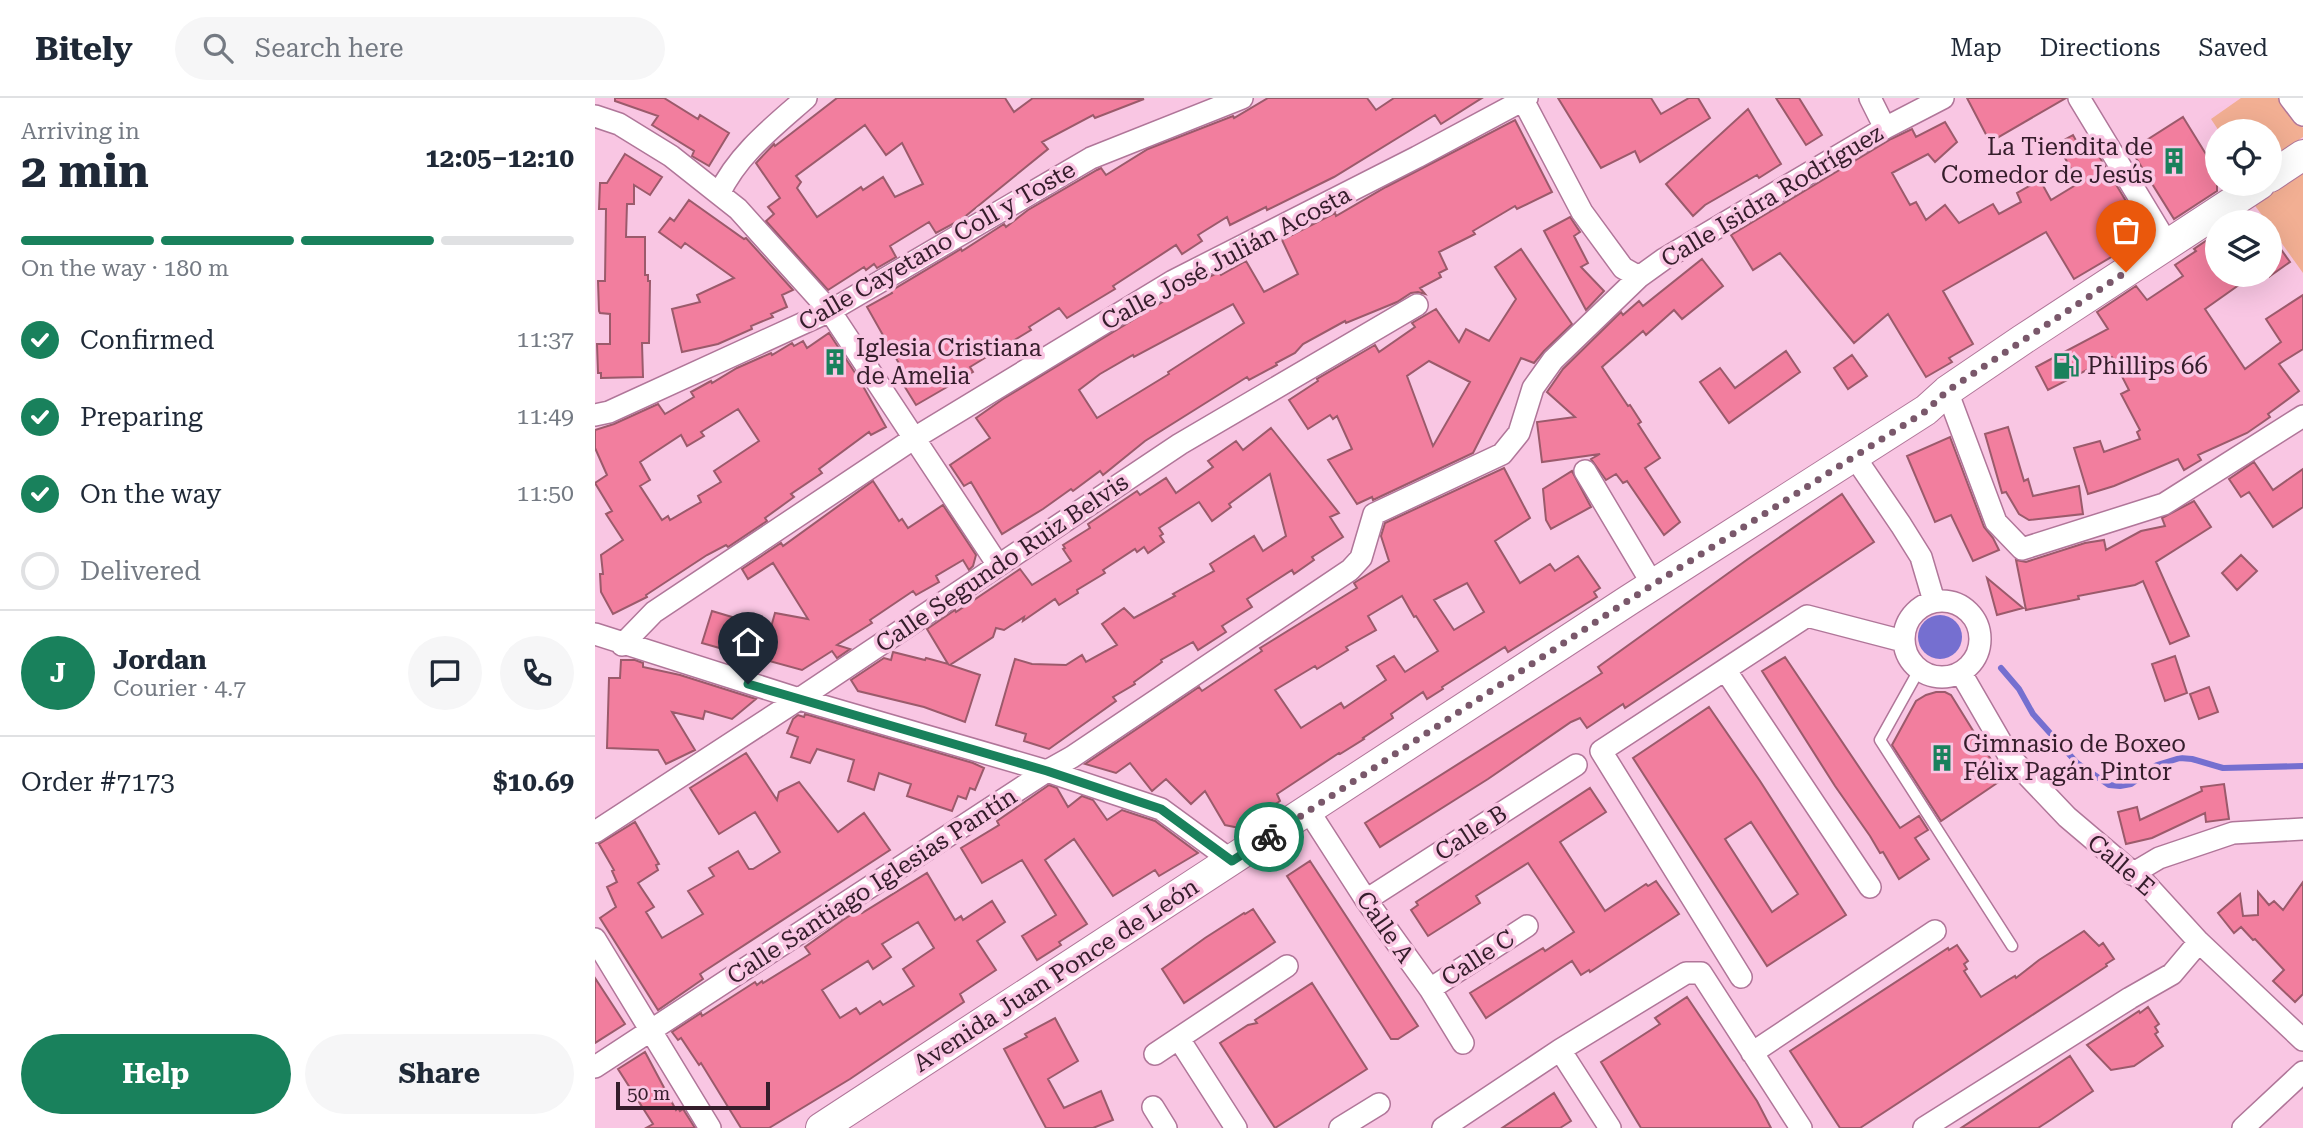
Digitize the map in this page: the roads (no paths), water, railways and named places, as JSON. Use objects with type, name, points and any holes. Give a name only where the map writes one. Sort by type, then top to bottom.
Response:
[{"type":"main road","points":[[2282,169],[2303,155]]},
{"type":"main road","name":"Avenida Juan Ponce de León","points":[[821,1128],[1653,585],[1926,411],[1947,391],[2242,196]]},
{"type":"street","points":[[719,194],[726,179],[755,142],[806,98]]},
{"type":"street","name":"Calle Cayetano Coll y Toste","points":[[595,415],[609,412],[830,311],[1091,158],[1242,98]]},
{"type":"street","points":[[1870,98],[1885,128]]},
{"type":"street","name":"Calle Isidra Rodríguez","points":[[1639,277],[1664,259],[1885,128],[1943,98]]},
{"type":"street","points":[[2079,98],[2168,245]]},
{"type":"street","points":[[2291,98],[2303,115]]},
{"type":"street","points":[[1525,99],[1582,212],[1623,268],[1639,277]]},
{"type":"street","name":"Calle José Julián Acosta","points":[[622,645],[654,612],[913,439],[1173,281],[1525,99]]},
{"type":"street","points":[[595,116],[619,124],[671,156],[738,209],[830,311],[997,565]]},
{"type":"street","name":"Calle Santiago Iglesias Pantín","points":[[595,1067],[1083,750],[1350,570],[1361,558],[1374,514],[1502,454],[1519,433],[1533,388],[1553,360],[1639,277]]},
{"type":"street","name":"Calle Segundo Ruiz Belvis","points":[[595,831],[799,699],[1180,444],[1417,305]]},
{"type":"street","points":[[1947,391],[1996,522],[2022,549],[2164,504],[2302,420]]},
{"type":"street","points":[[1854,456],[1921,557],[1934,601]]},
{"type":"street","points":[[1585,471],[1653,585]]},
{"type":"street","points":[[1934,601],[1955,603],[1972,616],[1978,625],[1980,636],[1976,657],[1961,673],[1939,678],[1928,676],[1910,662],[1903,641],[1904,630],[1915,611],[1934,601]]},
{"type":"street","points":[[1741,977],[1601,751],[1807,616],[1903,641]]},
{"type":"street","points":[[595,634],[622,645],[799,699],[1047,771],[1161,809],[1232,861]]},
{"type":"street","points":[[1725,671],[1870,887]]},
{"type":"street","name":"Calle E","points":[[1961,673],[2009,756],[2067,817],[2146,884],[2199,942],[2303,1040]]},
{"type":"street","name":"Calle B","points":[[1366,900],[1576,765]]},
{"type":"street","name":"Calle A","points":[[1308,810],[1366,900],[1430,989],[1463,1043]]},
{"type":"street","points":[[2132,874],[2159,858],[2233,833],[2303,829]]},
{"type":"street","name":"Calle C","points":[[1430,989],[1527,926]]},
{"type":"street","points":[[1752,1053],[1935,931]]},
{"type":"street","points":[[595,939],[710,1128]]},
{"type":"street","points":[[1924,1128],[2172,974],[2199,942]]},
{"type":"street","points":[[1155,1055],[1287,966]]},
{"type":"street","points":[[1443,1128],[1560,1050],[1686,973],[1701,974],[1801,1128]]},
{"type":"street","points":[[1179,1039],[1236,1128]]},
{"type":"street","points":[[1560,1050],[1610,1128]]},
{"type":"street","points":[[2242,1128],[2303,1072]]},
{"type":"street","points":[[1340,1128],[1379,1104]]},
{"type":"street","points":[[1153,1107],[1166,1128]]},
{"type":"lane","points":[[1919,670],[1880,740],[2012,946]]},
{"type":"waterway","points":[[2001,668],[2019,689],[2033,714],[2077,763],[2109,785],[2131,784],[2157,765],[2180,758],[2223,768],[2303,766]]},
{"type":"place","name":"La Tiendita de Comedor de Jesús","points":[[2174,161]]},
{"type":"place","name":"Iglesia Cristiana de Amelia","points":[[835,362]]},
{"type":"place","name":"Phillips 66","points":[[2066,366]]},
{"type":"place","name":"Gimnasio de Boxeo Félix Pagán Pintor","points":[[1942,758]]}]
